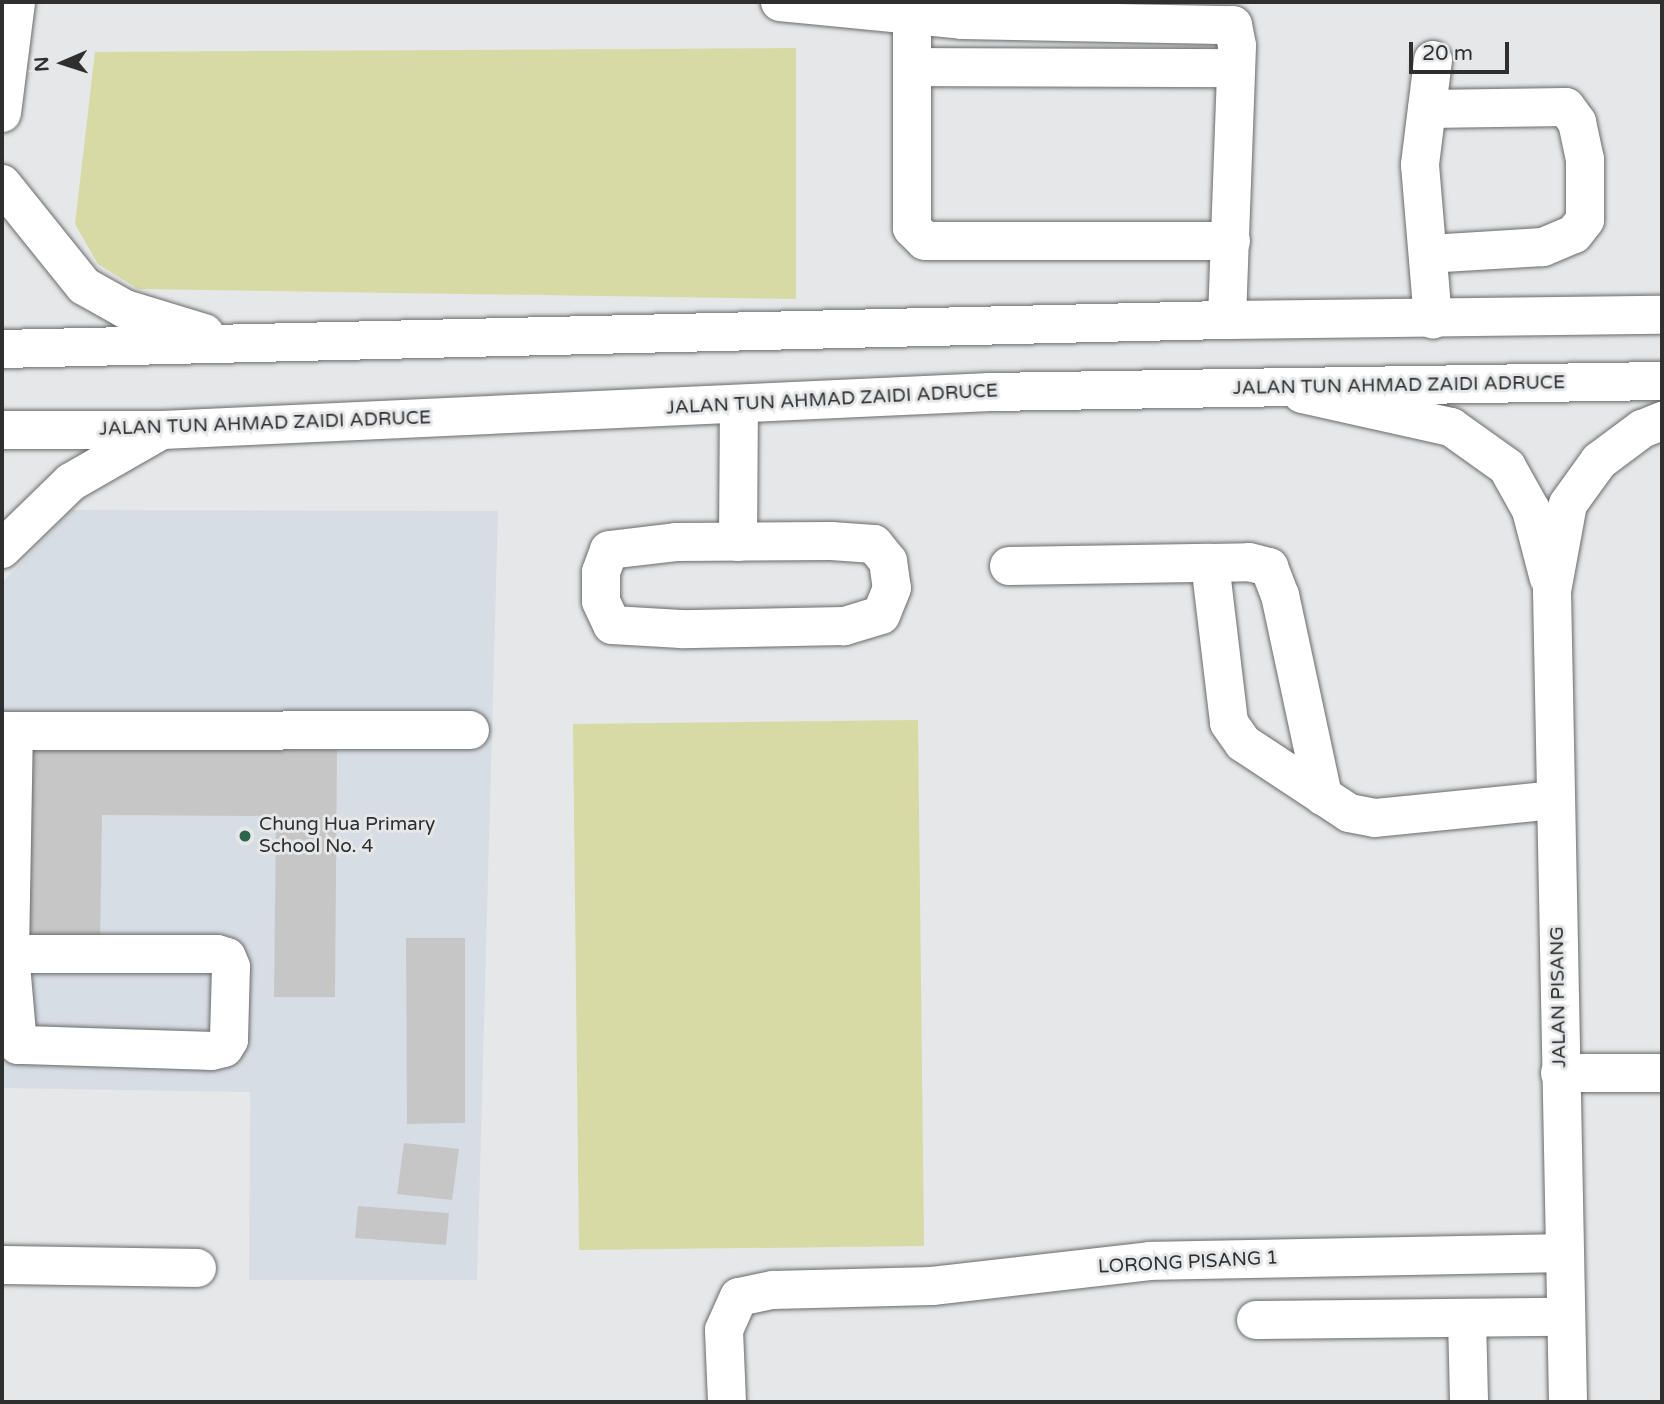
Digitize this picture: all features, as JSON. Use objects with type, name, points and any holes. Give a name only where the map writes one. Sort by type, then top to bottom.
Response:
[{"type":"main road","points":[[2,113],[16,2]]},
{"type":"main road","points":[[780,2],[894,10],[962,20],[1212,22],[1233,26],[1236,68],[1227,320]]},
{"type":"main road","points":[[894,10],[912,67],[912,228],[925,241],[1231,242]]},
{"type":"main road","points":[[1433,60],[1420,165],[1423,233],[1430,254],[1433,319]]},
{"type":"main road","points":[[912,67],[1236,68]]},
{"type":"main road","points":[[1427,109],[1566,107],[1577,122],[1586,159],[1585,220],[1574,233],[1543,247],[1430,254]]},
{"type":"main road","points":[[2,184],[84,286],[125,309],[235,342]]},
{"type":"main road","points":[[2,349],[1227,320],[1662,315]]},
{"type":"main road","name":"JALAN TUN AHMAD ZAIDI ADRUCE","points":[[2,430],[162,430],[990,392],[1662,382]]},
{"type":"main road","name":"JALAN PISANG","points":[[1275,388],[1451,428],[1507,467],[1531,510],[1552,591]]},
{"type":"main road","points":[[738,404],[738,542]]},
{"type":"main road","name":"JALAN PISANG","points":[[1568,1402],[1562,1253],[1552,591],[1568,504],[1599,461],[1642,429],[1662,421]]},
{"type":"main road","points":[[2,549],[71,482],[162,430]]},
{"type":"main road","points":[[676,542],[738,542],[874,544],[888,561],[892,587],[881,615],[844,626],[681,629],[612,625],[601,601],[601,572],[608,550],[676,542]]},
{"type":"main road","points":[[1210,562],[1229,723],[1243,743],[1349,813],[1375,818],[1555,800]]},
{"type":"main road","points":[[1009,566],[1249,562],[1269,567],[1280,595],[1323,796]]},
{"type":"main road","points":[[6,954],[227,957],[231,967],[229,1040],[224,1048],[211,1051],[18,1045],[6,954],[8,732],[470,730]]},
{"type":"main road","points":[[1560,1073],[1662,1073]]},
{"type":"main road","name":"LORONG PISANG 1","points":[[727,1402],[724,1330],[739,1297],[774,1290],[932,1286],[1150,1261],[1562,1253]]},
{"type":"main road","points":[[2,1265],[197,1268]]},
{"type":"main road","points":[[1256,1320],[1564,1317]]},
{"type":"main road","points":[[1466,1318],[1469,1402]]},
{"type":"shaded area","name":"Chung Hua Primary School No. 4","points":[[72,510],[498,511],[477,1280],[249,1280],[250,1092],[2,1088],[2,583]]},
{"type":"green space","points":[[796,48],[796,299],[138,289],[98,264],[75,224],[95,52]]},
{"type":"green space","points":[[918,720],[924,1246],[579,1250],[573,724]]},
{"type":"building","points":[[26,746],[337,750],[335,997],[274,997],[276,816],[102,815],[100,951],[24,951]]},
{"type":"building","points":[[406,938],[465,938],[465,1123],[407,1124]]},
{"type":"building","points":[[404,1143],[459,1149],[452,1200],[397,1194]]},
{"type":"building","points":[[358,1206],[449,1213],[446,1245],[355,1238]]},
{"type":"place","name":"Chung Hua Primary School No. 4","points":[[245,836]]}]
